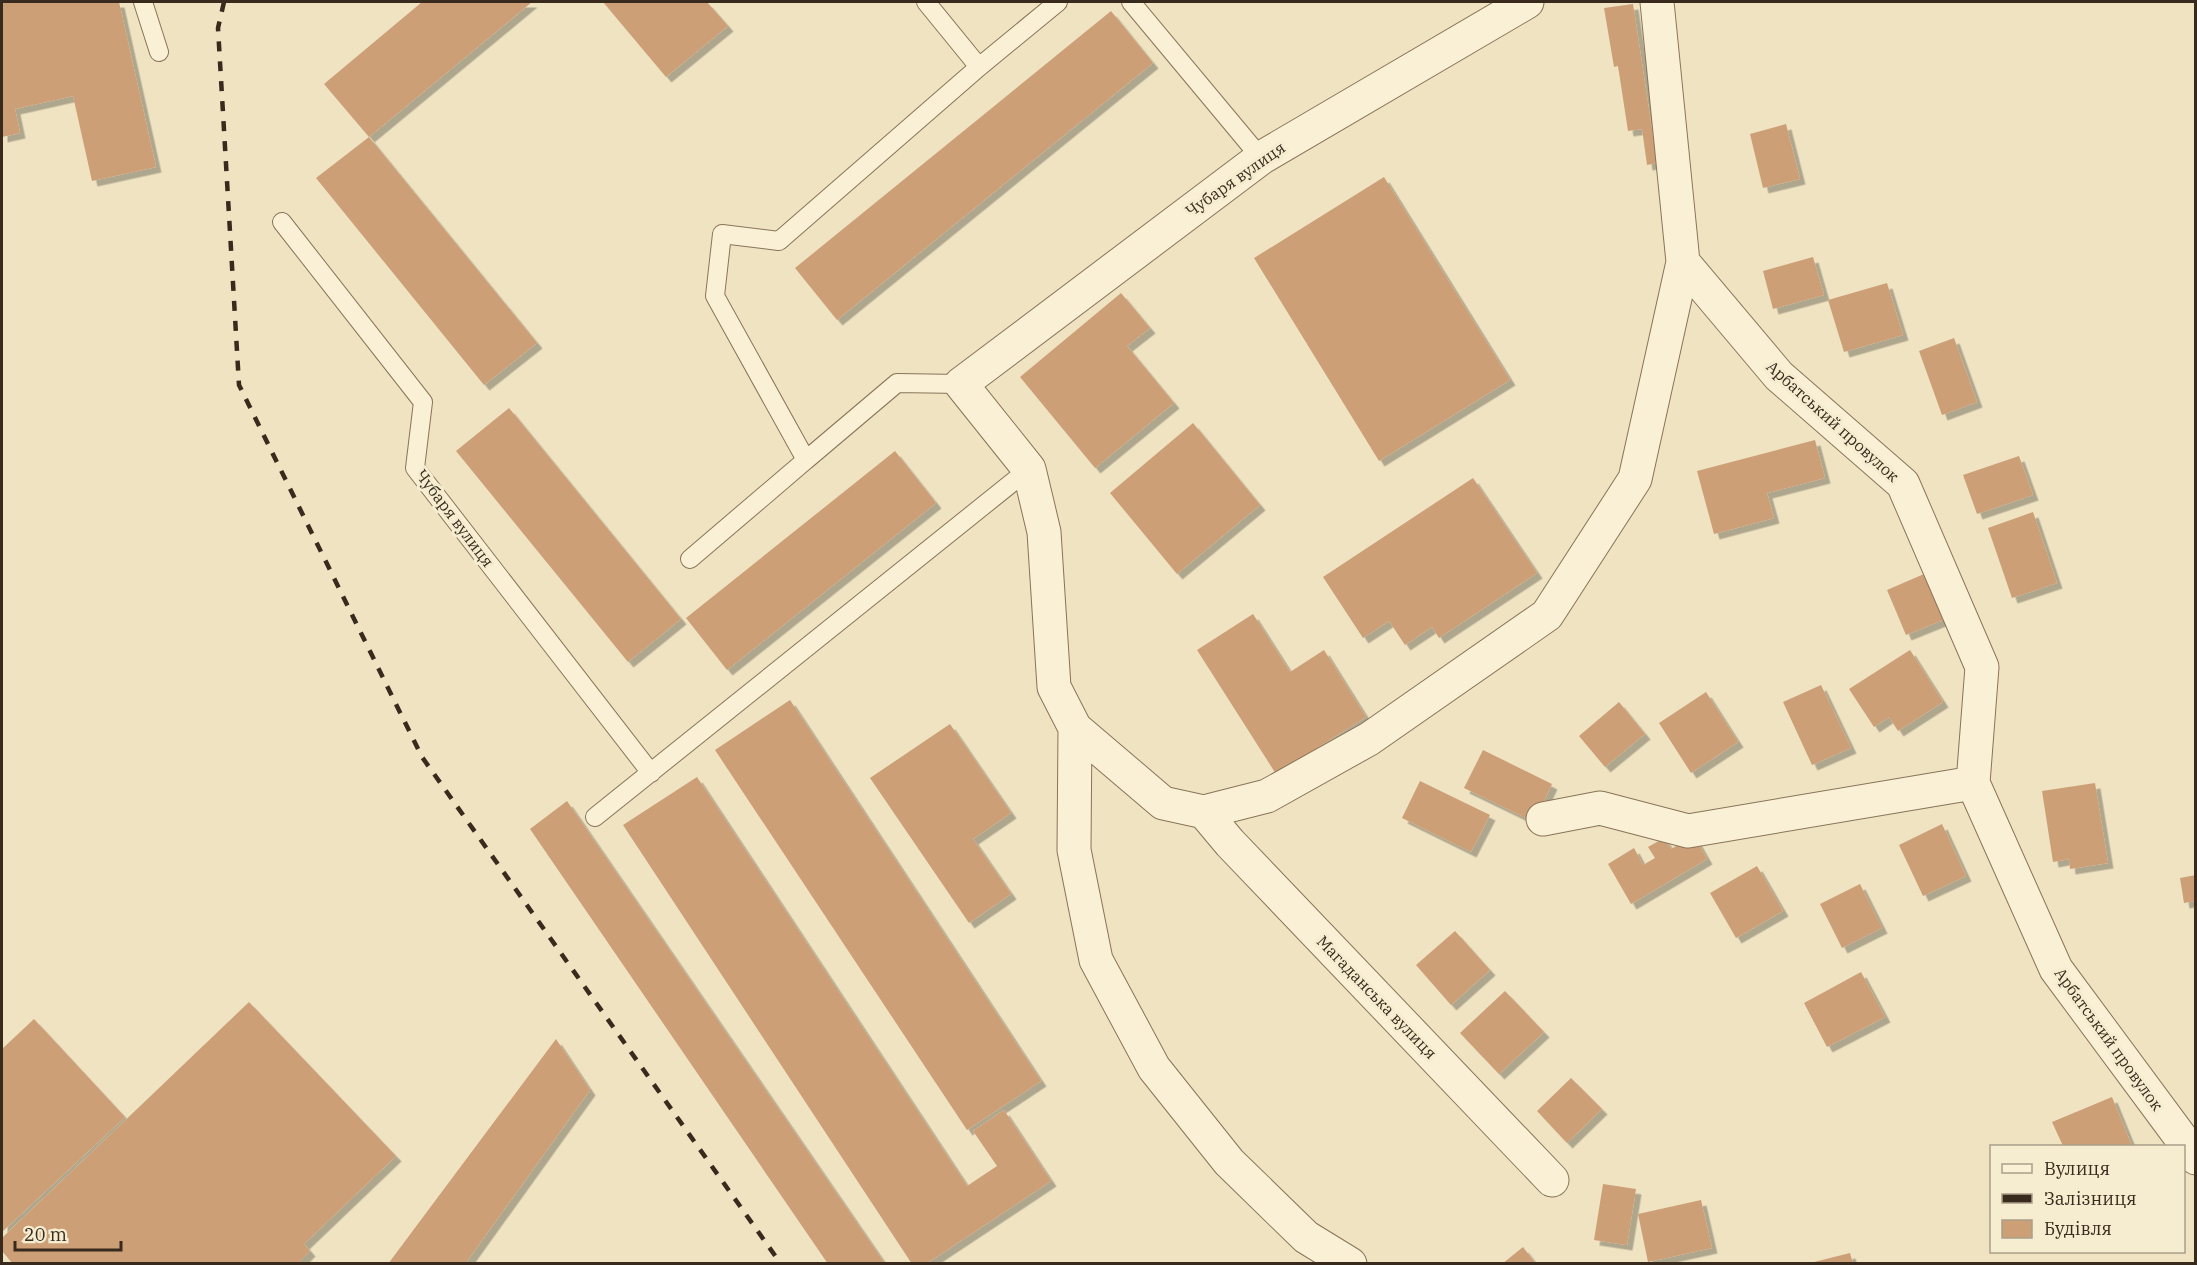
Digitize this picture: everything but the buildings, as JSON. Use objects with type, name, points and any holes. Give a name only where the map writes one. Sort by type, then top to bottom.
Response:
[{"type":"street","name":"Чубаря вулиця","points":[[961,384],[1260,158],[1527,2]]},
{"type":"street","points":[[961,384],[1029,469],[1044,532],[1054,687],[1075,728],[1163,803],[1204,812],[1267,796],[1369,739],[1547,615],[1635,479],[1683,262],[1656,2]]},
{"type":"street","name":"Арбатський провулок","points":[[1683,262],[1779,376],[1903,484],[1982,667],[1973,783],[2056,969],[2196,1158]]},
{"type":"street","points":[[1075,728],[1074,850],[1096,960],[1154,1068],[1230,1162],[1306,1237],[1350,1263]]},
{"type":"street","points":[[1543,819],[1600,808],[1688,831],[1973,783]]},
{"type":"street","name":"Магаданська вулиця","points":[[1204,812],[1230,843],[1552,1180]]},
{"type":"lane","points":[[143,2],[159,52]]},
{"type":"lane","points":[[926,2],[980,67]]},
{"type":"lane","points":[[806,460],[715,296],[722,234],[779,241],[1058,2]]},
{"type":"lane","points":[[1131,2],[1260,158]]},
{"type":"lane","name":"Чубаря вулиця","points":[[282,222],[423,402],[415,468],[651,773]]},
{"type":"lane","points":[[690,559],[897,383],[961,384]]},
{"type":"lane","points":[[595,817],[1029,469]]},
{"type":"railway","points":[[224,2],[218,28],[239,385],[422,757],[781,1264]]}]
